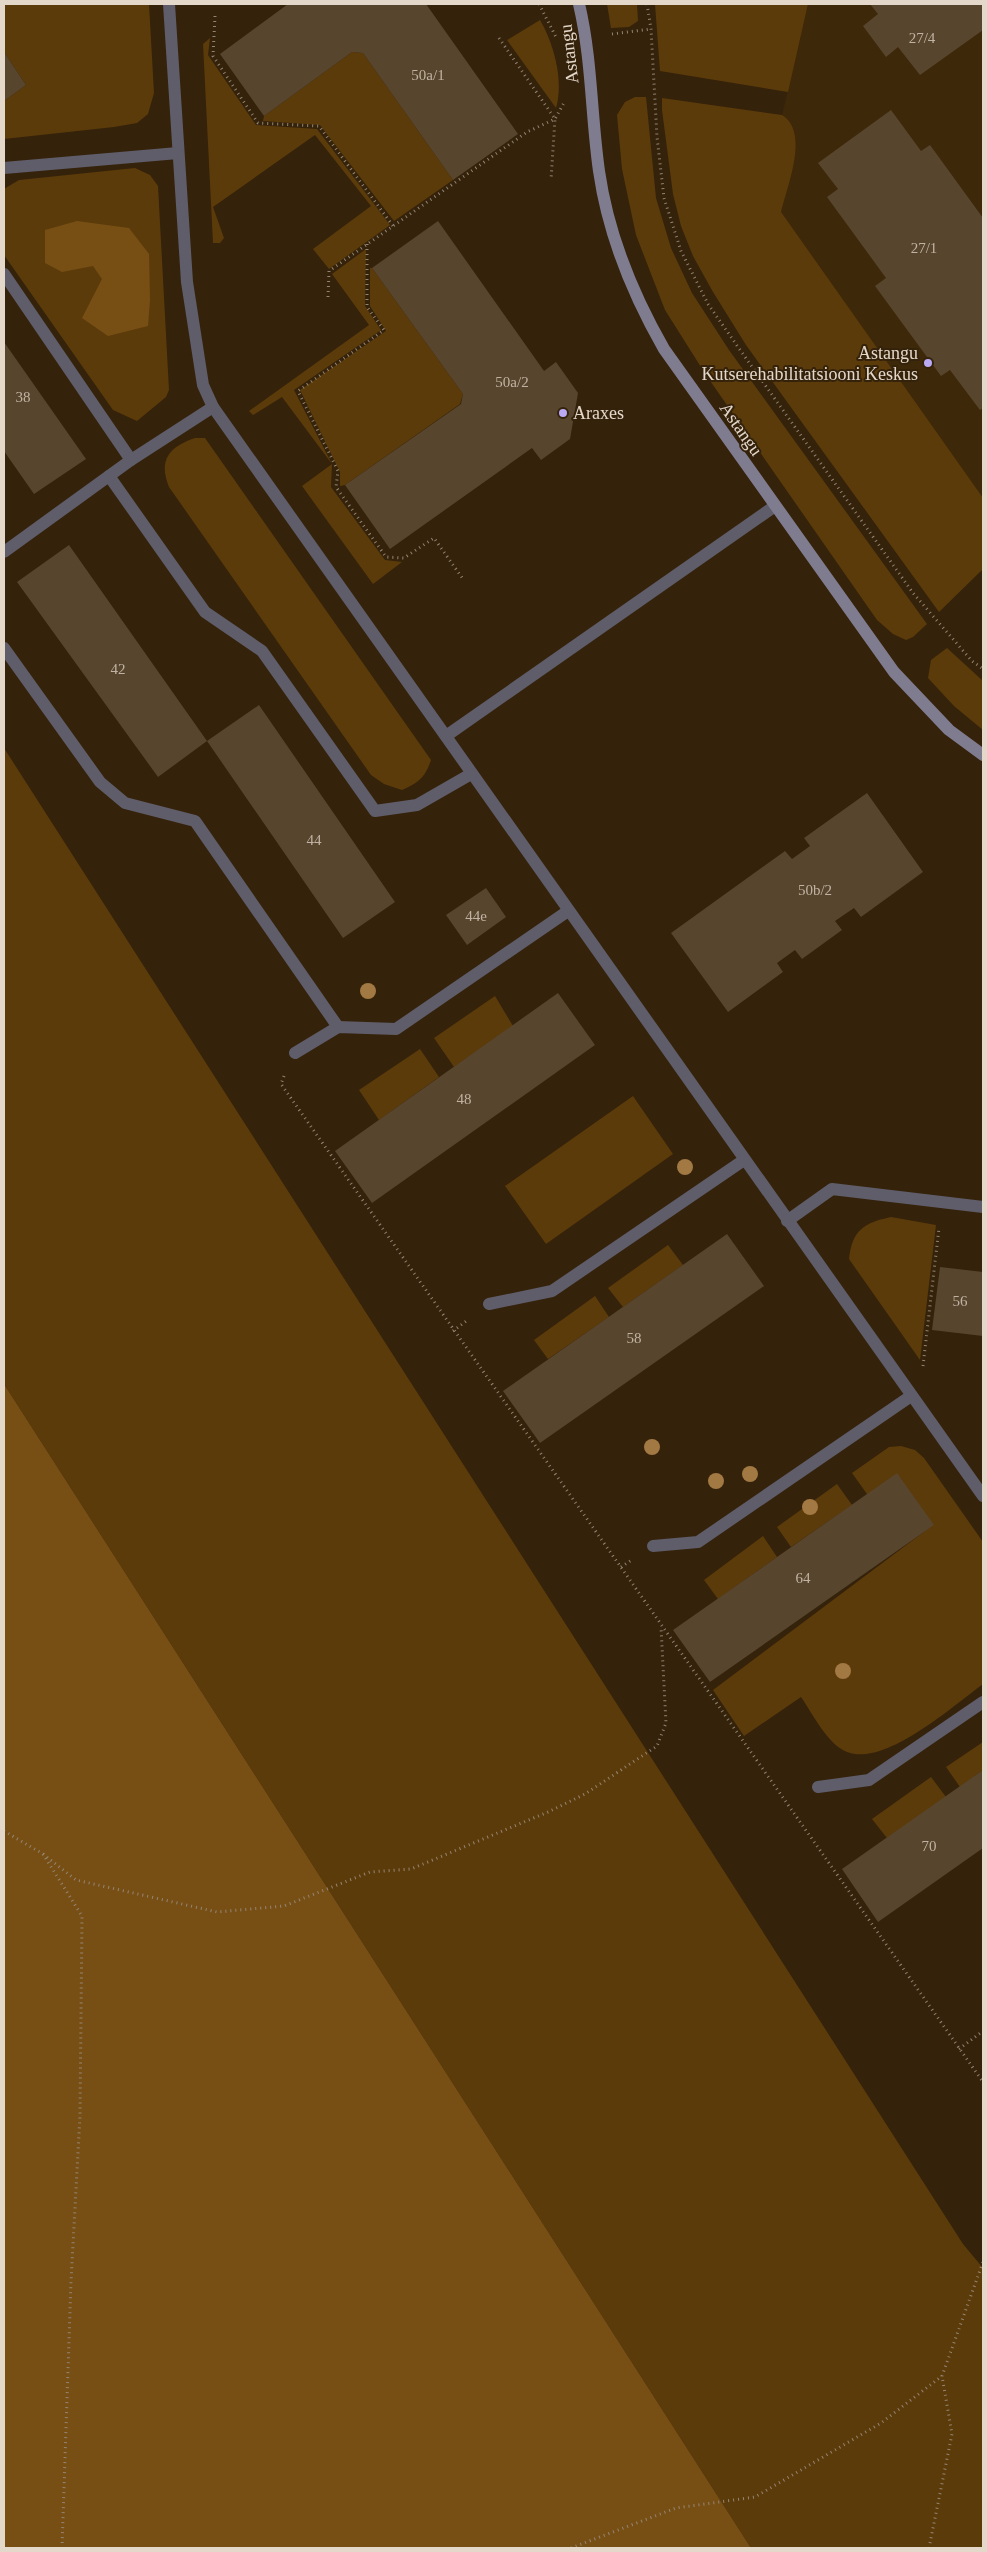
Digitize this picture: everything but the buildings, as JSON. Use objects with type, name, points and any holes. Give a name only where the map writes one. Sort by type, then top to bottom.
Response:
[{"type":"street","points":[[169,4],[186,282],[203,385],[213,407],[786,1221],[911,1396],[981,1489]]},
{"type":"street","name":"Astangu","points":[[579,4],[586,37],[599,172],[619,256],[640,308],[664,349],[894,672],[949,730],[983,755]]},
{"type":"street","points":[[4,168],[178,153]]},
{"type":"street","points":[[4,274],[131,460]]},
{"type":"street","points":[[4,552],[131,460],[213,407]]},
{"type":"street","points":[[109,476],[205,612],[262,651],[375,811],[417,805],[471,774]]},
{"type":"street","points":[[446,736],[774,506]]},
{"type":"street","points":[[4,648],[100,782],[125,804],[194,821],[338,1027]]},
{"type":"street","points":[[294,1053],[338,1027],[396,1029],[568,911]]},
{"type":"street","points":[[489,1304],[552,1291],[744,1160]]},
{"type":"street","points":[[786,1221],[832,1189],[983,1208]]},
{"type":"street","points":[[653,1546],[698,1542],[911,1396]]},
{"type":"street","points":[[818,1787],[869,1780],[983,1702]]},
{"type":"path","points":[[539,4],[557,40]]},
{"type":"path","points":[[647,4],[651,29],[657,137],[664,198],[681,251],[708,304],[913,593],[972,661],[983,670]]},
{"type":"path","points":[[215,16],[213,56],[258,122],[319,126],[393,226]]},
{"type":"path","points":[[499,38],[555,119]]},
{"type":"path","points":[[551,180],[555,119],[566,98]]},
{"type":"path","points":[[328,297],[329,272],[527,132],[555,119]]},
{"type":"path","points":[[367,244],[367,307],[384,330],[298,391],[338,471],[336,486],[386,557],[404,558],[434,538],[463,579]]},
{"type":"path","points":[[294,1053],[281,1084],[661,1627],[983,2082]]},
{"type":"path","points":[[922,1372],[940,1220]]},
{"type":"path","points":[[4,1831],[43,1854],[76,1880],[217,1912],[284,1906],[370,1872],[411,1869],[539,1816],[585,1794],[657,1746],[666,1723],[661,1627]]},
{"type":"path","points":[[43,1854],[82,1916],[80,2116],[71,2280],[62,2548]]},
{"type":"path","points":[[959,2049],[983,2031]]},
{"type":"path","points":[[929,2548],[952,2434],[942,2376],[983,2262]]},
{"type":"path","points":[[571,2548],[676,2508],[755,2497],[881,2423],[942,2376]]},
{"type":"shaded area","points":[[4,4],[149,4],[154,93],[148,114],[137,123],[114,127],[4,139],[4,101],[26,85],[4,52]]},
{"type":"shaded area","points":[[607,4],[637,4],[638,21],[629,27],[611,28]]},
{"type":"shaded area","points":[[655,4],[808,4],[788,92],[660,71]]},
{"type":"shaded area","name":"Astangu Kutserehabilitatsiooni Keskus","points":[[808,4],[983,4],[983,520],[761,206]]},
{"type":"shaded area","points":[[540,20],[550,40],[556,63],[559,86],[556,108],[507,40]]},
{"type":"shaded area","points":[[210,38],[208,55],[256,125],[317,129],[390,225],[329,269],[313,249],[371,206],[315,135],[213,207],[224,238],[220,243],[213,243],[203,44]]},
{"type":"shaded area","points":[[352,52],[363,53],[453,180],[394,221],[320,125],[263,121],[264,116]]},
{"type":"shaded area","points":[[635,97],[646,97],[656,198],[671,248],[692,293],[729,350],[927,624],[913,637],[906,640],[893,634],[877,620],[706,375],[665,310],[636,235],[622,169],[617,115],[625,102]]},
{"type":"shaded area","points":[[662,98],[782,115],[790,123],[796,146],[781,212],[983,498],[983,569],[939,612],[746,345],[693,256],[681,226],[673,194]]},
{"type":"shaded area","points":[[135,168],[150,175],[158,186],[169,390],[166,397],[137,421],[113,410],[4,255],[4,189],[19,180]]},
{"type":"shaded area","points":[[77,221],[129,228],[149,254],[150,300],[148,326],[108,336],[82,318],[102,279],[93,266],[62,272],[45,263],[45,230]]},
{"type":"shaded area","points":[[366,249],[365,306],[381,330],[294,390],[332,464],[282,397],[253,415],[249,411],[369,325],[332,274]]},
{"type":"shaded area","points":[[370,268],[372,268],[463,394],[460,404],[345,485],[340,486],[340,472],[300,390],[386,331],[370,306]]},
{"type":"shaded area","points":[[195,438],[205,438],[431,760],[423,776],[412,785],[402,790],[384,784],[371,775],[169,487],[165,469],[168,456],[178,446]]},
{"type":"shaded area","points":[[332,464],[331,487],[385,560],[402,562],[373,584],[302,486]]},
{"type":"shaded area","points":[[947,648],[983,681],[983,730],[954,706],[928,678],[931,660]]},
{"type":"shaded area","points":[[4,748],[963,2244],[983,2268],[983,2548],[751,2548],[4,1384]]},
{"type":"shaded area","points":[[495,996],[513,1026],[454,1067],[434,1038]]},
{"type":"shaded area","points":[[420,1049],[439,1077],[379,1120],[359,1090]]},
{"type":"shaded area","points":[[633,1096],[673,1154],[546,1244],[505,1186]]},
{"type":"shaded area","points":[[891,1217],[936,1225],[920,1360],[849,1259],[853,1241],[861,1229],[873,1222]]},
{"type":"shaded area","points":[[668,1245],[683,1265],[623,1307],[608,1288]]},
{"type":"shaded area","points":[[595,1296],[609,1317],[548,1359],[534,1340]]},
{"type":"shaded area","points":[[4,1384],[751,2548],[4,2548]]},
{"type":"shaded area","points":[[901,1446],[915,1450],[924,1458],[983,1542],[983,1684],[918,1732],[880,1751],[863,1754],[847,1752],[840,1748],[827,1736],[801,1697],[744,1736],[713,1690],[933,1525],[867,1494],[852,1473],[889,1447]]},
{"type":"shaded area","points":[[837,1484],[852,1505],[791,1547],[777,1527]]},
{"type":"shaded area","points":[[763,1536],[777,1557],[718,1599],[704,1580]]},
{"type":"shaded area","points":[[983,1742],[983,1770],[960,1787],[946,1767]]},
{"type":"shaded area","points":[[931,1777],[946,1797],[887,1838],[872,1819]]},
{"type":"place","name":"Astangu Kutserehabilitatsiooni Keskus","points":[[928,363]]},
{"type":"place","name":"Araxes","points":[[563,413]]}]
